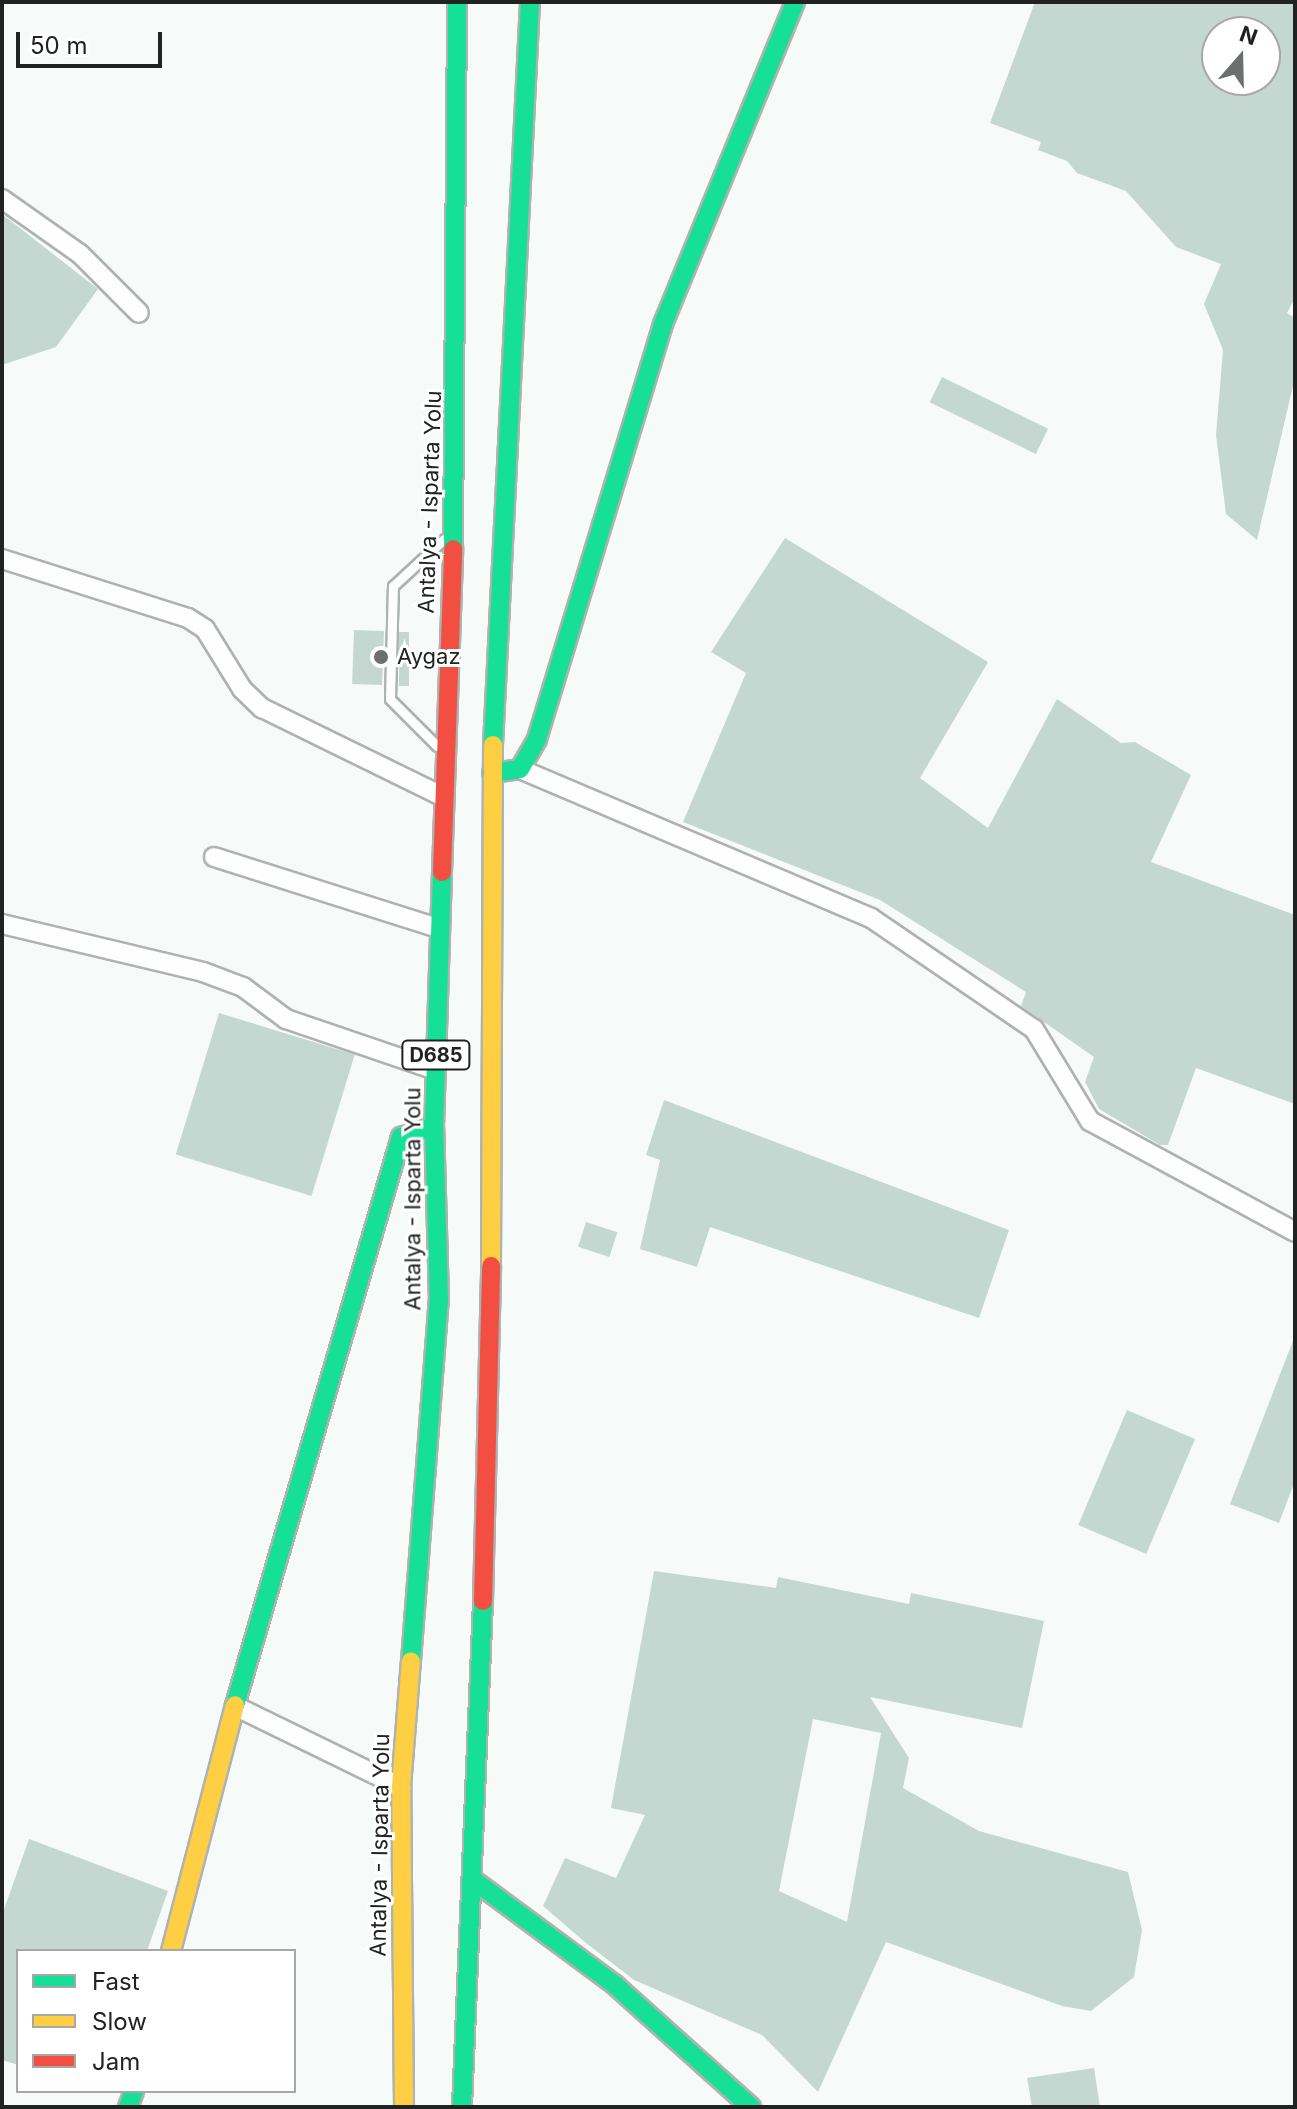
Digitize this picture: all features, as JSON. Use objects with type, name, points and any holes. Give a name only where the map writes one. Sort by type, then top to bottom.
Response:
[{"type":"main road","name":"Antalya - Isparta Yolu","points":[[404,2107],[401,1787],[439,1301],[434,1127],[442,796],[458,390],[457,2]]},
{"type":"main road","name":"D685","points":[[462,2107],[491,1404],[492,773],[530,2]]},
{"type":"main road","points":[[492,773],[520,769],[537,739],[579,613],[663,324],[795,2]]},
{"type":"main road","points":[[172,1949],[235,1706],[401,1137],[434,1127]]},
{"type":"main road","points":[[472,1879],[615,1985],[751,2107]]},
{"type":"street","points":[[2,199],[80,254],[139,313]]},
{"type":"street","points":[[2,559],[188,618],[205,629],[242,689],[262,708],[442,796]]},
{"type":"street","points":[[520,769],[871,918],[1034,1029],[1090,1121],[1295,1232]]},
{"type":"street","points":[[214,857],[438,928]]},
{"type":"street","points":[[2,924],[203,972],[243,987],[286,1019],[436,1070]]},
{"type":"street","points":[[235,1706],[401,1787]]},
{"type":"lane","points":[[444,753],[390,699],[393,586],[453,532]]},
{"type":"building","points":[[1035,2],[1295,2],[1295,298],[1287,313],[1295,318],[1295,377],[1257,540],[1226,514],[1216,435],[1223,350],[1204,304],[1221,264],[1176,247],[1126,191],[1077,173],[1067,161],[1038,150],[1041,142],[990,123]]},
{"type":"building","points":[[2,214],[98,289],[56,347],[2,365]]},
{"type":"building","points":[[942,377],[1048,429],[1036,454],[930,402]]},
{"type":"building","points":[[785,538],[988,662],[920,778],[988,828],[1057,699],[1121,743],[1135,742],[1191,775],[1151,862],[1295,915],[1295,1104],[1196,1068],[1168,1145],[1160,1145],[1099,1109],[1085,1082],[1094,1057],[1021,1006],[1026,992],[880,900],[683,822],[746,673],[711,652]]},
{"type":"building","points":[[354,630],[384,631],[382,685],[352,684]]},
{"type":"building","points":[[399,632],[409,632],[409,686],[399,686]]},
{"type":"building","points":[[219,1013],[355,1055],[312,1196],[176,1155]]},
{"type":"building","points":[[664,1100],[1009,1230],[979,1318],[710,1227],[697,1267],[640,1249],[660,1160],[646,1155]]},
{"type":"building","points":[[586,1222],[617,1232],[609,1257],[578,1247]]},
{"type":"building","points":[[1294,1338],[1295,1481],[1279,1523],[1230,1504]]},
{"type":"building","points":[[1127,1410],[1195,1439],[1146,1554],[1078,1525]]},
{"type":"building","points":[[654,1571],[776,1588],[778,1577],[909,1604],[911,1593],[1044,1621],[1022,1728],[870,1697],[909,1758],[903,1788],[979,1831],[1128,1872],[1142,1930],[1134,1977],[1091,2011],[1062,2006],[886,1942],[818,2092],[762,2035],[634,1980],[543,1906],[565,1858],[616,1878],[645,1815],[611,1808]],"holes":[[[813,1719],[881,1733],[847,1922],[779,1891]]]},
{"type":"building","points":[[29,1839],[168,1891],[148,1949],[16,1949],[16,2064],[2,2060],[2,1915]]},
{"type":"building","points":[[1094,2068],[1100,2107],[1032,2107],[1027,2078]]},
{"type":"traffic: fast","points":[[453,549],[457,2]]},
{"type":"traffic: fast","points":[[493,745],[530,2]]},
{"type":"traffic: fast","points":[[492,773],[520,769],[537,739],[663,324],[795,2]]},
{"type":"traffic: fast","points":[[411,1661],[439,1301],[434,1127],[442,872]]},
{"type":"traffic: fast","points":[[235,1705],[401,1137],[434,1127]]},
{"type":"traffic: fast","points":[[462,2107],[483,1601]]},
{"type":"traffic: fast","points":[[472,1879],[615,1985],[751,2107]]},
{"type":"traffic: fast","points":[[128,2107],[133,2093]]},
{"type":"traffic: slow","points":[[491,1266],[493,745]]},
{"type":"traffic: slow","points":[[404,2107],[401,1787],[411,1661]]},
{"type":"traffic: slow","points":[[172,1949],[235,1705]]},
{"type":"traffic: jam","points":[[442,872],[453,549]]},
{"type":"traffic: jam","points":[[483,1601],[491,1266]]},
{"type":"place","name":"Aygaz","points":[[381,657]]}]
